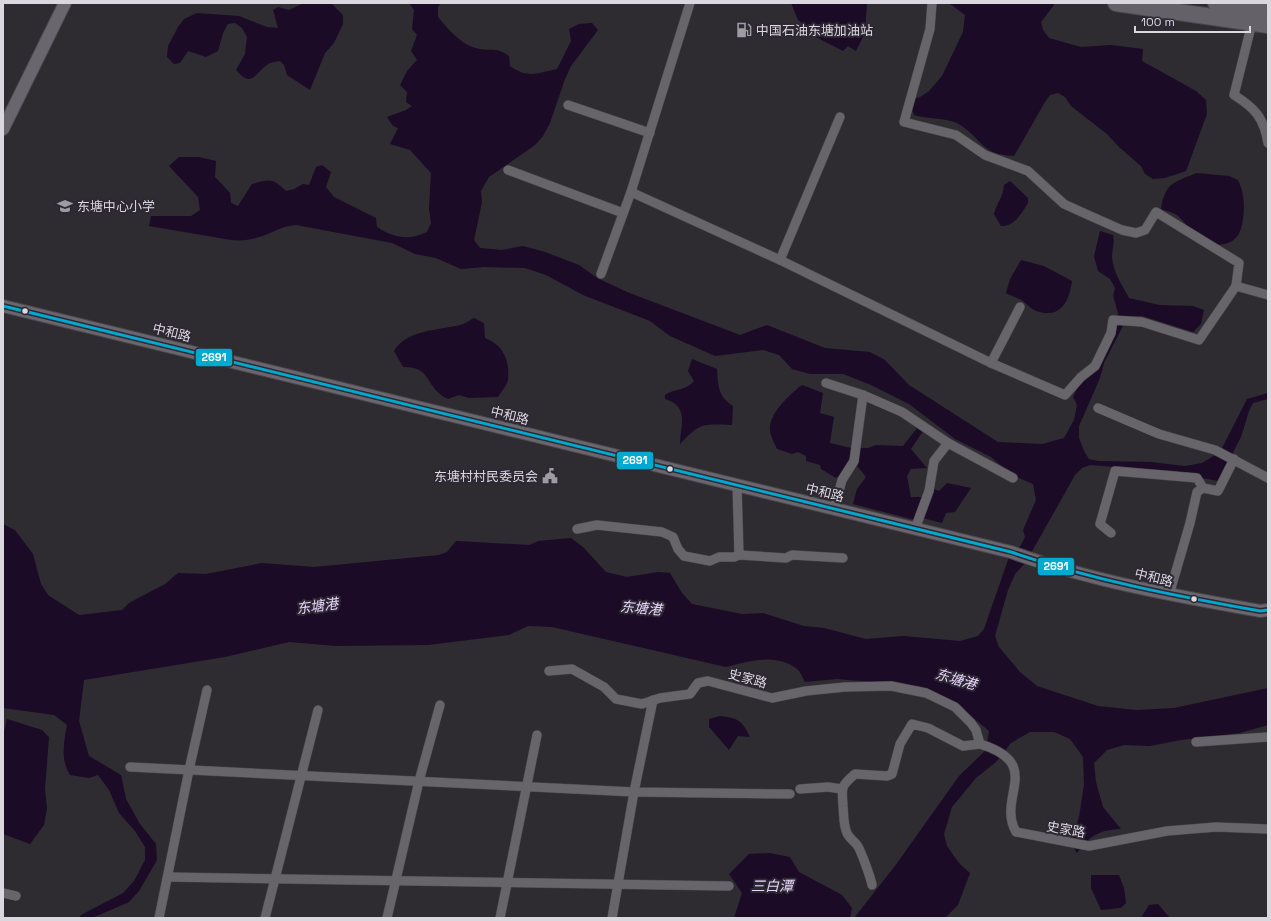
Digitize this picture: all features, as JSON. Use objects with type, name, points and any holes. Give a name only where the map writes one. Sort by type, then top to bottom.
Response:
[{"type":"highway","points":[[1116,3],[1268,25]]},
{"type":"highway","points":[[1216,3],[1268,12]]},
{"type":"street","points":[[3,129],[65,3]]},
{"type":"street","points":[[601,274],[631,192],[690,3]]},
{"type":"street","points":[[631,192],[780,260],[991,363],[1065,395],[1080,376],[1095,366],[1111,333],[1113,320],[1142,322],[1199,340],[1236,286],[1239,263],[1156,212],[1145,230],[1136,233],[1122,230],[1064,204],[1028,171],[985,155],[956,135],[904,122],[930,29],[932,3]]},
{"type":"street","points":[[1252,22],[1234,95],[1251,106],[1261,120],[1268,143]]},
{"type":"street","points":[[568,105],[650,133]]},
{"type":"street","points":[[780,260],[840,117]]},
{"type":"street","points":[[508,170],[623,213]]},
{"type":"street","points":[[1236,286],[1268,295]]},
{"type":"street","name":"中和路","points":[[3,306],[737,484],[1011,552],[1036,561],[1169,595],[1260,611],[1268,610]]},
{"type":"street","points":[[991,363],[1020,307]]},
{"type":"street","points":[[826,383],[863,395],[902,412],[948,443],[1013,478]]},
{"type":"street","points":[[834,509],[842,480],[854,461],[863,395]]},
{"type":"street","points":[[1098,408],[1159,434],[1215,450],[1268,478]]},
{"type":"street","points":[[915,529],[929,491],[934,461],[948,443]]},
{"type":"street","points":[[1169,595],[1190,523],[1197,492],[1203,488],[1218,491],[1234,459]]},
{"type":"street","points":[[1111,533],[1100,524],[1115,471],[1197,478],[1203,488]]},
{"type":"street","points":[[737,484],[740,555]]},
{"type":"street","points":[[577,529],[597,524],[662,532],[673,537],[678,549],[684,556],[710,561],[719,557],[734,557],[740,555],[786,558],[792,555],[843,558]]},
{"type":"street","name":"史家路","points":[[549,671],[572,669],[604,687],[616,700],[642,704],[653,700],[690,694],[698,683],[708,681],[772,698],[806,691],[845,687],[891,686],[926,693],[954,707],[976,730],[980,744]]},
{"type":"street","points":[[159,918],[207,690]]},
{"type":"street","points":[[612,918],[634,792],[653,700]]},
{"type":"street","points":[[387,918],[419,782],[440,705]]},
{"type":"street","points":[[265,918],[318,710]]},
{"type":"street","name":"史家路","points":[[842,789],[844,783],[855,774],[887,776],[892,774],[900,744],[912,724],[928,728],[963,746],[980,744],[987,746],[1010,760],[1016,774],[1011,822],[1016,832],[1089,846],[1167,831],[1216,828],[1268,829]]},
{"type":"street","points":[[500,918],[537,735]]},
{"type":"street","points":[[1196,742],[1268,737]]},
{"type":"street","points":[[130,767],[634,792],[790,794]]},
{"type":"street","points":[[800,789],[828,787],[842,789],[844,826],[848,835],[860,851],[871,878],[872,885]]},
{"type":"street","points":[[168,877],[396,879],[729,886]]},
{"type":"street","points":[[3,893],[16,896]]},
{"type":"water","points":[[304,3],[331,3],[343,15],[343,24],[334,43],[325,53],[310,90],[287,75],[284,65],[280,61],[268,64],[253,78],[250,79],[241,76],[236,70],[245,54],[247,37],[242,28],[235,23],[228,24],[223,33],[218,51],[206,57],[188,51],[180,63],[174,64],[167,57],[168,46],[178,27],[184,19],[197,13],[239,16],[267,27],[278,28],[273,10],[278,7],[289,10]]},
{"type":"water","name":"东塘港","points":[[409,3],[441,3],[438,7],[438,17],[461,41],[479,49],[501,51],[509,56],[510,66],[522,73],[528,74],[557,69],[571,41],[569,29],[579,24],[592,23],[598,30],[571,66],[550,123],[543,136],[535,145],[489,177],[481,191],[482,202],[474,240],[480,248],[502,250],[523,246],[545,252],[579,265],[597,278],[627,292],[740,335],[767,325],[825,348],[870,352],[885,360],[909,385],[998,442],[1042,444],[1064,438],[1074,420],[1077,405],[1073,397],[1081,381],[1094,373],[1118,313],[1113,296],[1115,288],[1110,279],[1098,271],[1094,256],[1100,231],[1113,235],[1114,241],[1112,257],[1114,268],[1129,298],[1159,305],[1193,306],[1204,310],[1201,324],[1193,332],[1142,316],[1128,316],[1104,363],[1100,378],[1079,426],[1079,438],[1089,459],[1098,461],[1151,462],[1185,466],[1202,463],[1220,452],[1247,399],[1268,393],[1268,399],[1253,403],[1241,437],[1218,481],[1163,471],[1090,465],[1082,468],[1075,475],[1026,562],[1015,574],[1008,590],[995,636],[999,647],[1020,672],[1037,686],[1098,706],[1136,710],[1174,708],[1268,688],[1268,725],[1240,733],[1181,740],[1150,746],[1124,745],[1107,750],[1094,763],[1096,782],[1103,807],[1121,829],[1106,831],[1095,835],[1086,842],[1077,853],[1071,843],[1079,817],[1084,785],[1083,757],[1070,739],[1054,732],[1030,732],[1011,743],[996,762],[976,778],[952,807],[944,834],[947,846],[959,863],[970,873],[958,905],[945,918],[854,918],[895,866],[959,776],[986,750],[989,731],[953,701],[919,686],[837,679],[805,682],[797,669],[780,661],[753,661],[726,667],[552,627],[528,626],[509,635],[428,645],[336,646],[289,642],[225,657],[84,680],[79,721],[89,756],[121,775],[126,799],[140,824],[156,844],[157,860],[139,891],[129,902],[92,918],[79,918],[81,915],[123,893],[134,881],[145,860],[145,847],[135,831],[119,813],[109,790],[98,775],[89,778],[70,775],[64,757],[64,744],[67,725],[54,715],[3,708],[3,524],[15,530],[33,554],[41,584],[48,595],[79,615],[122,610],[129,603],[165,584],[178,573],[206,574],[262,563],[314,567],[439,555],[447,552],[456,541],[530,545],[538,541],[571,538],[583,547],[606,572],[627,577],[658,572],[670,573],[682,593],[692,604],[742,614],[763,613],[804,626],[824,628],[866,639],[903,636],[960,641],[978,636],[984,629],[1009,557],[1021,545],[1025,537],[1023,530],[1036,500],[1033,484],[1012,475],[991,457],[955,439],[909,404],[871,385],[843,374],[810,374],[792,369],[779,355],[763,350],[715,356],[670,336],[650,321],[583,295],[546,275],[525,268],[484,267],[461,269],[436,258],[415,254],[392,243],[296,225],[245,240],[231,240],[149,226],[151,216],[191,216],[200,210],[198,197],[169,166],[179,157],[199,157],[216,161],[215,177],[230,193],[231,203],[238,206],[252,184],[270,181],[274,182],[286,191],[303,184],[309,185],[316,167],[322,165],[331,172],[326,187],[334,197],[376,218],[377,227],[383,231],[401,237],[414,237],[427,232],[431,223],[429,209],[431,173],[410,150],[390,144],[398,128],[393,126],[387,117],[406,110],[412,106],[406,102],[407,92],[400,85],[407,71],[417,60],[411,51],[417,35],[412,29],[414,10]]},
{"type":"water","points":[[791,3],[867,3],[865,33],[856,51],[848,46],[843,51],[804,31],[805,26],[798,20]]},
{"type":"water","points":[[949,3],[1054,3],[1041,22],[1043,30],[1049,38],[1081,47],[1111,45],[1143,49],[1142,61],[1196,91],[1206,100],[1207,114],[1186,171],[1165,178],[1153,179],[1145,174],[1141,166],[1119,147],[1107,134],[1071,106],[1065,97],[1058,93],[1050,95],[1045,102],[1014,156],[1003,155],[988,149],[965,128],[953,121],[914,115],[911,107],[914,99],[929,91],[942,76],[963,32],[965,15]]},
{"type":"water","points":[[1197,173],[1229,176],[1238,180],[1243,196],[1243,219],[1239,233],[1235,239],[1229,243],[1215,244],[1200,239],[1178,216],[1161,209],[1165,193],[1172,184]]},
{"type":"water","points":[[1010,181],[1028,198],[1028,203],[1014,222],[1001,226],[994,214],[1004,185]]},
{"type":"water","points":[[1021,260],[1044,266],[1072,281],[1071,289],[1066,302],[1057,311],[1044,313],[1036,311],[1023,301],[1006,293],[1010,279]]},
{"type":"water","points":[[474,318],[484,323],[485,338],[501,349],[508,366],[508,380],[498,397],[469,398],[459,395],[448,399],[435,389],[424,374],[419,370],[403,367],[394,351],[399,344],[415,335],[466,323]]},
{"type":"water","points":[[692,359],[717,369],[722,395],[724,399],[733,406],[732,425],[714,424],[703,426],[698,428],[680,444],[682,423],[681,411],[673,402],[665,399],[665,395],[684,388],[694,381],[688,371]]},
{"type":"water","points":[[802,385],[823,393],[820,413],[834,417],[830,443],[851,448],[850,462],[847,470],[841,476],[836,478],[821,469],[820,465],[806,461],[806,456],[798,452],[792,454],[777,449],[771,436],[770,425],[776,411],[786,399]]},
{"type":"water","points":[[917,428],[923,431],[911,449],[927,468],[911,469],[907,476],[911,497],[924,497],[915,520],[853,504],[857,489],[866,477],[857,466],[860,448],[868,448],[876,445],[903,446]]},
{"type":"water","points":[[947,483],[971,488],[955,512],[946,513],[942,523],[923,518],[934,489],[939,491]]},
{"type":"water","points":[[720,716],[739,721],[745,727],[750,737],[738,736],[729,750],[709,727],[709,719]]},
{"type":"water","points":[[7,719],[42,730],[49,737],[45,789],[47,808],[44,825],[30,844],[3,834],[3,736]]},
{"type":"water","name":"三白潭","points":[[770,853],[790,857],[799,872],[842,895],[852,908],[850,918],[734,918],[742,893],[729,874],[749,854]]},
{"type":"water","points":[[1091,875],[1119,875],[1124,888],[1126,903],[1121,908],[1101,910],[1091,888]]},
{"type":"water","points":[[1158,904],[1170,918],[1141,918],[1149,905]]},
{"type":"transit line","name":"2691","points":[[3,306],[1011,552],[1103,579],[1260,611],[1268,610]]},
{"type":"place","name":"中国石油东塘加油站","points":[[744,30]]},
{"type":"place","name":"东塘中心小学","points":[[65,206]]},
{"type":"place","name":"东塘村村民委员会","points":[[550,476]]}]
